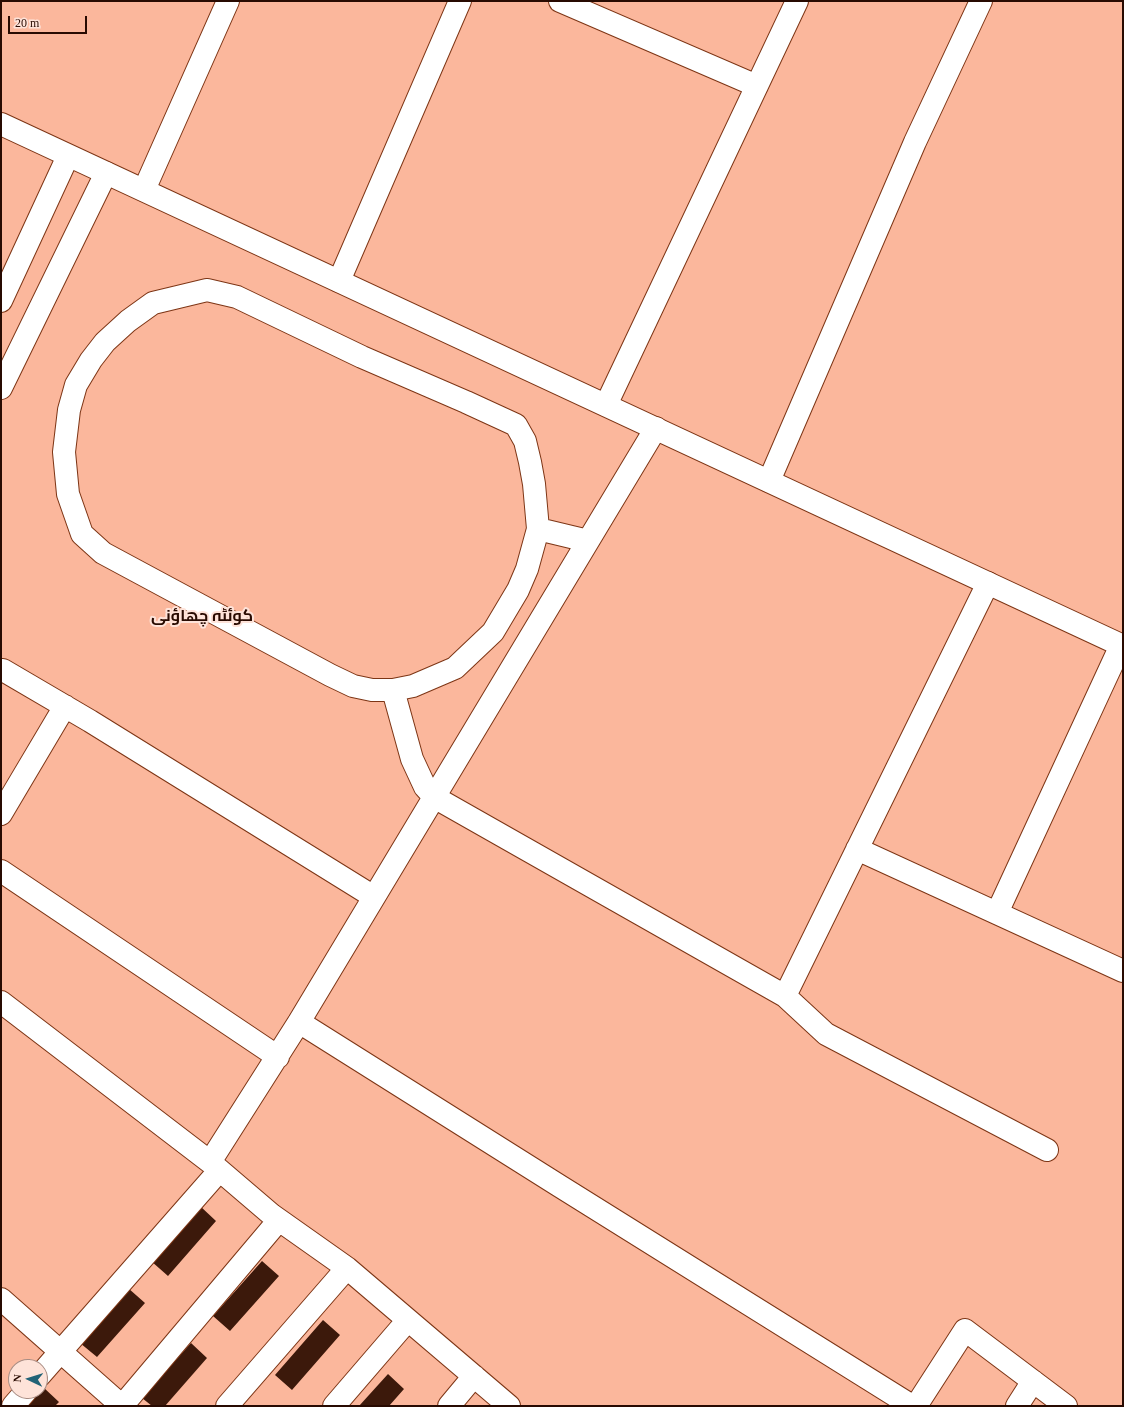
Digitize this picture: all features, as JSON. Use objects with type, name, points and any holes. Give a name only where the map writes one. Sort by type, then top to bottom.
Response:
[{"type":"street","points":[[144,190],[228,1]]},
{"type":"street","points":[[339,281],[460,1]]},
{"type":"street","points":[[560,1],[757,86]]},
{"type":"street","points":[[606,405],[797,1]]},
{"type":"street","points":[[769,481],[915,142],[981,1]]},
{"type":"street","points":[[1,124],[1122,645],[997,913]]},
{"type":"street","points":[[1,301],[68,156]]},
{"type":"street","points":[[1,388],[106,173]]},
{"type":"street","points":[[207,290],[237,297],[362,357],[516,425],[525,442],[530,462],[534,484],[538,530],[527,569],[518,590],[493,632],[455,668],[413,686],[393,690],[372,690],[353,686],[103,553],[82,534],[68,494],[64,452],[69,410],[76,385],[91,360],[105,342],[128,321],[153,302],[207,290]]},
{"type":"street","points":[[48,1366],[215,1167],[278,1057],[656,428]]},
{"type":"street","points":[[538,530],[588,541]]},
{"type":"street","points":[[785,996],[988,583]]},
{"type":"street","points":[[1,670],[66,706],[374,897]]},
{"type":"street","points":[[393,690],[412,759],[425,787],[434,797],[785,996],[826,1034],[1047,1150]]},
{"type":"street","points":[[1,814],[66,706]]},
{"type":"street","points":[[857,849],[1123,971]]},
{"type":"street","points":[[1,871],[278,1057]]},
{"type":"street","points":[[1,1002],[215,1167],[279,1220],[347,1268],[509,1406]]},
{"type":"street","points":[[299,1022],[912,1406]]},
{"type":"street","points":[[1,1299],[122,1406],[279,1220]]},
{"type":"street","points":[[227,1406],[347,1268]]},
{"type":"street","points":[[334,1406],[408,1320]]},
{"type":"street","points":[[916,1406],[964,1330],[1066,1406]]},
{"type":"street","points":[[449,1406],[474,1376]]},
{"type":"street","points":[[1017,1406],[1033,1381]]},
{"type":"building","points":[[200,1206],[216,1221],[168,1276],[151,1261]]},
{"type":"building","points":[[262,1261],[279,1276],[230,1331],[213,1316]]},
{"type":"building","points":[[128,1288],[145,1303],[97,1357],[80,1343]]},
{"type":"building","points":[[323,1320],[340,1335],[292,1390],[275,1375]]},
{"type":"building","points":[[191,1343],[207,1358],[165,1406],[152,1406],[142,1398]]},
{"type":"building","points":[[388,1374],[404,1389],[389,1406],[359,1406]]},
{"type":"building","points":[[48,1392],[59,1402],[55,1406],[26,1406],[32,1399],[48,1399]]},
{"type":"district","name":"کوئٹہ چھاؤنی","points":[[202,617]]}]
